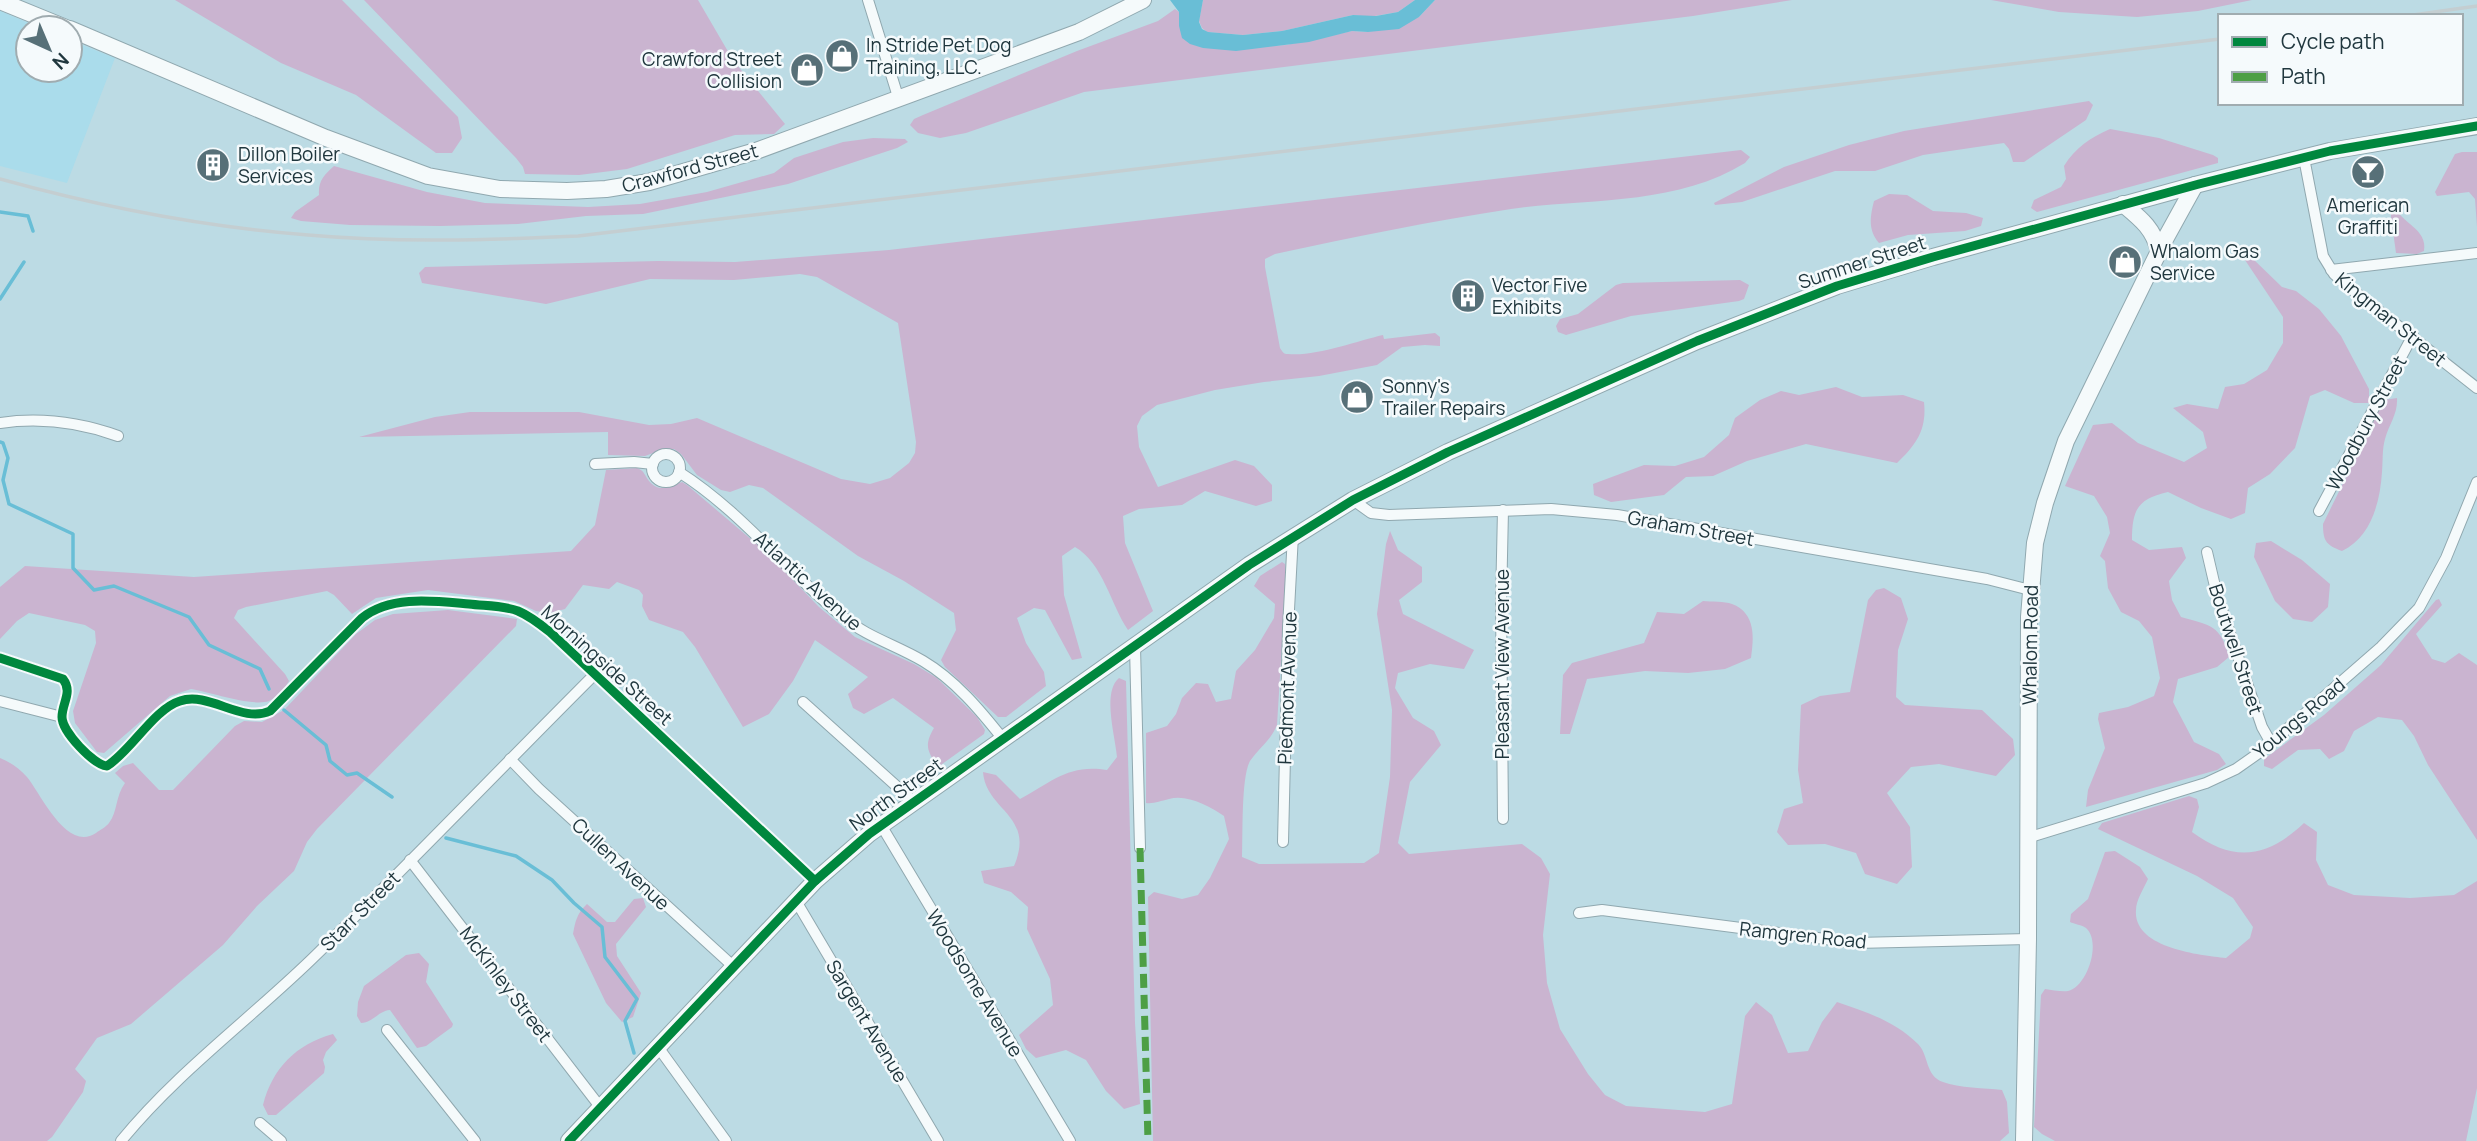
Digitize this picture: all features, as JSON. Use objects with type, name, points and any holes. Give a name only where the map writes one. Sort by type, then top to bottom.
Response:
[{"type":"main road","name":"Crawford Street","points":[[84,36],[397,166],[439,178],[525,191],[606,189],[649,182],[756,151],[1079,32],[1143,0]]},
{"type":"main road","name":"Crawford Street","points":[[0,1],[32,14]]},
{"type":"main road","name":"Summer Street","points":[[1293,535],[1353,499],[1566,398],[1776,309],[1871,275],[2194,185],[2304,158],[2477,126]]},
{"type":"main road","name":"Whalom Road","points":[[2024,1141],[2030,590],[2037,530],[2060,457],[2159,251],[2194,185]]},
{"type":"main road","points":[[2123,204],[2147,223],[2155,236],[2159,251]]},
{"type":"main road","name":"North Street","points":[[569,1141],[815,881],[881,824],[1293,535]]},
{"type":"street","points":[[868,0],[899,100]]},
{"type":"street","name":"Kingman Street","points":[[2304,158],[2320,245],[2331,270],[2477,388]]},
{"type":"street","points":[[2331,270],[2477,253]]},
{"type":"street","name":"Woodbury Street","points":[[2319,511],[2413,335]]},
{"type":"street","points":[[0,424],[27,420],[63,421],[118,436]]},
{"type":"street","name":"Atlantic Avenue","points":[[670,455],[679,463],[679,472],[674,479],[662,481],[655,477],[653,464],[657,457],[670,455]]},
{"type":"street","name":"Atlantic Avenue","points":[[595,464],[653,464]]},
{"type":"street","name":"Atlantic Avenue","points":[[679,472],[740,518],[820,597],[852,624],[941,673],[975,706],[1003,739]]},
{"type":"street","name":"Youngs Road","points":[[2027,838],[2206,783],[2236,769],[2271,743],[2381,647],[2419,608],[2446,558],[2477,482]]},
{"type":"street","name":"Graham Street","points":[[1353,499],[1371,513],[1389,515],[1550,509],[1617,515],[1987,579],[2030,590]]},
{"type":"street","name":"Pleasant View Avenue","points":[[1503,510],[1503,819]]},
{"type":"street","name":"Piedmont Avenue","points":[[1283,842],[1293,535]]},
{"type":"street","name":"Boutwell Street","points":[[2207,552],[2217,596],[2262,727],[2271,743]]},
{"type":"street","name":"Morningside Street","points":[[62,718],[70,734],[95,762],[107,766],[167,708],[181,700],[196,699],[256,714],[266,713],[278,705],[368,613],[404,602],[431,601],[502,607],[515,610],[545,628],[815,881]]},
{"type":"street","points":[[1135,647],[1140,848]]},
{"type":"street","points":[[0,658],[63,679],[68,690],[62,718],[0,701]]},
{"type":"street","name":"Starr Street","points":[[121,1141],[160,1098],[316,955],[594,675]]},
{"type":"street","points":[[803,702],[913,801]]},
{"type":"street","name":"Cullen Avenue","points":[[510,759],[539,789],[734,967]]},
{"type":"street","name":"Woodsome Avenue","points":[[881,824],[1070,1141]]},
{"type":"street","name":"McKinley Street","points":[[410,860],[601,1108]]},
{"type":"street","name":"Sargent Avenue","points":[[796,901],[938,1141]]},
{"type":"street","name":"Ramgren Road","points":[[1579,913],[1602,910],[1856,943],[2028,939]]},
{"type":"street","points":[[387,1030],[475,1141]]},
{"type":"street","points":[[658,1047],[726,1141]]},
{"type":"street","points":[[261,1123],[281,1141]]},
{"type":"shaded area","points":[[175,0],[342,0],[458,117],[462,138],[452,153],[436,153],[356,95],[281,63]]},
{"type":"shaded area","points":[[364,0],[698,0],[733,60],[785,124],[774,134],[735,135],[627,169],[579,175],[525,174],[516,158]]},
{"type":"shaded area","points":[[1170,0],[1203,0],[1199,22],[1202,29],[1243,35],[1282,31],[1353,15],[1376,16],[1398,12],[1415,0],[1435,0],[1419,17],[1399,29],[1352,31],[1309,42],[1236,51],[1203,48],[1182,38],[1179,12]]},
{"type":"shaded area","points":[[1203,0],[1415,0],[1398,12],[1369,17],[1353,15],[1282,31],[1243,35],[1207,32],[1202,28],[1199,21]]},
{"type":"shaded area","points":[[1435,0],[1792,0],[1693,16],[1084,92],[966,133],[940,138],[918,133],[910,125],[914,119],[923,115],[1077,51],[1158,21],[1175,9],[1179,12],[1179,26],[1268,46],[1286,45],[1352,31],[1368,32],[1419,17]]},
{"type":"shaded area","points":[[1991,0],[2252,0],[2198,11],[2137,17],[2059,12]]},
{"type":"shaded area","points":[[0,11],[14,17],[14,84],[84,84],[84,46],[115,58],[67,183],[0,166]]},
{"type":"shaded area","points":[[2089,101],[2093,105],[2086,120],[2024,162],[2013,162],[2004,143],[1923,155],[1875,171],[1835,171],[1742,202],[1714,203],[1784,167],[1849,145],[1904,131]]},
{"type":"shaded area","points":[[2110,129],[2159,138],[2213,155],[2218,158],[2218,163],[2037,212],[2031,208],[2034,200],[2061,187],[2066,179],[2064,166],[2078,148]]},
{"type":"shaded area","points":[[873,138],[905,139],[908,142],[788,184],[643,214],[586,216],[518,224],[440,226],[350,225],[291,218],[319,195],[322,179],[334,166],[427,192],[485,203],[588,207],[640,204],[707,192],[774,173],[794,158],[843,142]]},
{"type":"shaded area","points":[[1741,150],[1750,157],[1745,163],[1718,177],[1661,194],[1511,209],[1334,241],[1275,254],[1265,259],[1280,348],[1286,354],[1323,351],[1383,335],[1384,339],[1435,333],[1440,337],[1440,346],[1402,347],[1377,365],[1215,390],[1157,405],[1142,416],[1137,426],[1139,447],[1158,487],[1235,460],[1254,466],[1272,485],[1272,501],[1256,506],[1205,491],[1182,505],[1139,509],[1123,516],[1125,543],[1153,611],[1128,630],[1100,574],[1085,554],[1075,547],[1062,556],[1064,595],[1082,658],[1072,660],[1045,610],[1034,608],[1017,618],[1026,643],[1044,672],[1046,686],[1006,717],[998,717],[945,667],[941,660],[956,630],[954,613],[858,556],[763,488],[749,485],[730,492],[721,490],[697,475],[674,449],[664,449],[645,456],[608,455],[608,432],[359,437],[435,417],[470,412],[579,412],[649,425],[671,424],[697,418],[841,479],[870,484],[890,478],[909,463],[915,453],[916,442],[898,323],[817,277],[800,274],[734,280],[650,279],[546,304],[422,283],[419,273],[425,267],[658,261],[735,262],[889,250]]},
{"type":"shaded area","points":[[2477,152],[2477,227],[2475,199],[2469,192],[2437,196],[2435,192],[2455,154]]},
{"type":"shaded area","points":[[1889,194],[1907,195],[1933,211],[1966,213],[1983,218],[1981,226],[1965,231],[1908,235],[1879,243],[1872,228],[1874,201]]},
{"type":"shaded area","points":[[2391,206],[2394,206],[2422,237],[2424,251],[2417,254],[2396,253]]},
{"type":"shaded area","points":[[2250,256],[2282,287],[2296,291],[2319,309],[2341,336],[2369,389],[2369,403],[2354,403],[2325,390],[2310,396],[2295,448],[2270,474],[2248,488],[2245,513],[2231,519],[2168,492],[2150,498],[2139,507],[2133,520],[2132,540],[2149,550],[2182,547],[2186,558],[2169,581],[2172,600],[2181,617],[2213,628],[2226,646],[2229,657],[2217,667],[2178,679],[2173,702],[2194,742],[2219,754],[2226,764],[2217,770],[2086,807],[2088,790],[2105,748],[2099,713],[2128,707],[2154,696],[2160,678],[2152,637],[2139,621],[2121,612],[2108,588],[2105,561],[2100,556],[2110,533],[2107,517],[2094,496],[2065,486],[2093,425],[2112,423],[2138,443],[2184,462],[2207,448],[2203,432],[2173,408],[2187,404],[2218,409],[2225,387],[2244,384],[2267,370],[2283,343],[2283,317],[2243,257]]},
{"type":"shaded area","points":[[1740,280],[1749,285],[1744,299],[1739,301],[1631,316],[1566,335],[1558,332],[1556,326],[1560,319],[1578,314],[1616,285],[1623,283]]},
{"type":"shaded area","points":[[1836,387],[1862,397],[1903,395],[1924,402],[1924,421],[1919,436],[1897,463],[1806,444],[1747,461],[1713,476],[1686,477],[1664,495],[1611,502],[1594,495],[1593,484],[1644,465],[1675,466],[1704,457],[1729,435],[1735,418],[1760,400],[1781,391],[1799,395]]},
{"type":"shaded area","points":[[2397,398],[2395,414],[2384,443],[2381,484],[2376,507],[2367,528],[2352,545],[2342,551],[2326,542],[2323,524],[2384,400]]},
{"type":"shaded area","points":[[637,468],[657,487],[665,488],[682,482],[687,485],[765,551],[819,607],[855,637],[914,664],[937,678],[977,717],[985,730],[984,734],[938,767],[928,748],[934,728],[893,698],[864,714],[853,708],[848,694],[868,677],[815,640],[793,681],[769,714],[743,727],[695,647],[683,632],[649,620],[642,606],[643,595],[639,590],[617,582],[609,589],[583,585],[565,609],[550,613],[536,611],[514,601],[428,590],[376,598],[352,614],[327,591],[246,607],[238,610],[234,618],[285,674],[289,681],[280,692],[269,701],[262,702],[242,701],[191,689],[170,696],[104,753],[97,752],[75,723],[73,711],[96,643],[95,631],[85,625],[29,613],[0,639],[0,587],[25,566],[194,577],[571,551],[595,525],[606,470]]},
{"type":"shaded area","points":[[1390,531],[1398,550],[1422,567],[1422,582],[1399,600],[1403,614],[1474,650],[1464,669],[1430,664],[1398,673],[1395,688],[1413,718],[1434,731],[1441,745],[1410,782],[1398,843],[1409,854],[1522,844],[1541,858],[1550,874],[1543,935],[1547,983],[1560,1029],[1588,1074],[1605,1095],[1626,1106],[1705,1112],[1732,1104],[1745,1016],[1756,1002],[1772,1015],[1788,1053],[1808,1051],[1822,1022],[1837,1002],[1880,1018],[1900,1029],[1918,1044],[1937,1079],[1957,1086],[2002,1090],[2007,1102],[2009,1133],[2000,1141],[1153,1141],[1148,897],[1154,892],[1182,899],[1198,895],[1210,878],[1229,839],[1224,816],[1205,805],[1183,798],[1146,803],[1146,733],[1167,726],[1176,714],[1182,698],[1196,683],[1208,684],[1216,702],[1231,699],[1236,671],[1255,650],[1274,618],[1275,604],[1254,586],[1260,576],[1282,562],[1285,564],[1286,579],[1277,725],[1247,769],[1242,857],[1259,864],[1364,863],[1379,853],[1390,777],[1392,710],[1377,614]]},
{"type":"shaded area","points":[[2271,541],[2302,560],[2330,584],[2328,607],[2312,622],[2293,619],[2275,601],[2254,557],[2256,543]]},
{"type":"shaded area","points":[[1884,588],[1901,598],[1908,619],[1898,650],[1896,697],[1905,705],[1982,710],[2013,739],[2015,755],[1996,776],[1939,764],[1911,767],[1887,793],[1910,827],[1912,867],[1897,884],[1865,874],[1856,853],[1825,844],[1788,845],[1777,832],[1784,809],[1803,803],[1798,770],[1801,705],[1820,696],[1850,692],[1868,600],[1876,590]]},
{"type":"shaded area","points":[[2439,599],[2442,605],[2416,634],[2432,659],[2445,663],[2459,653],[2477,665],[2477,840],[2402,720],[2378,717],[2354,731],[2344,751],[2329,759],[2320,749],[2298,750],[2272,769],[2264,766],[2264,759],[2324,715],[2381,665]]},
{"type":"shaded area","points":[[1703,601],[1729,603],[1746,613],[1753,634],[1751,658],[1725,669],[1688,673],[1645,671],[1587,679],[1570,734],[1560,734],[1563,675],[1572,663],[1644,643],[1657,612],[1684,614]]},
{"type":"shaded area","points":[[448,610],[517,619],[516,626],[317,829],[307,842],[294,871],[257,906],[223,945],[131,1024],[97,1038],[75,1069],[86,1081],[83,1092],[52,1137],[47,1141],[0,1141],[0,758],[27,777],[65,829],[85,837],[96,833],[112,818],[125,783],[115,773],[123,766],[133,763],[159,790],[173,790],[235,726],[244,721],[262,722],[284,710],[356,634],[375,620],[393,614]]},
{"type":"shaded area","points":[[1119,678],[1126,681],[1135,1023],[1140,1104],[1124,1109],[1106,1091],[1086,1060],[1066,1050],[1036,1058],[1026,1049],[1019,1035],[1053,1005],[1050,979],[1027,929],[1028,907],[1011,892],[984,883],[981,871],[1014,866],[1019,849],[1019,835],[1015,824],[992,796],[983,772],[996,775],[1020,799],[1071,772],[1107,770],[1117,757],[1110,703],[1111,693]]},
{"type":"shaded area","points":[[2189,796],[2197,799],[2199,807],[2192,832],[2222,849],[2250,852],[2263,849],[2277,844],[2304,823],[2317,832],[2316,860],[2328,885],[2354,895],[2410,898],[2454,895],[2477,881],[2477,1088],[2466,1141],[2055,1141],[2034,1127],[2041,995],[2045,989],[2068,991],[2075,988],[2086,973],[2092,953],[2091,935],[2086,928],[2070,922],[2071,914],[2088,899],[2105,852],[2115,851],[2140,867],[2148,879],[2136,910],[2138,923],[2145,933],[2156,941],[2185,952],[2226,958],[2250,938],[2253,927],[2233,898],[2197,876],[2098,829],[2102,823]]},
{"type":"shaded area","points":[[643,898],[646,907],[616,944],[617,956],[641,993],[633,1017],[622,1022],[606,1003],[573,934],[577,918],[587,904],[607,922],[615,922],[634,899]]},
{"type":"shaded area","points":[[419,953],[429,964],[426,982],[453,1024],[426,1046],[417,1048],[390,1010],[361,1023],[357,1016],[358,1002],[364,986],[406,955]]},
{"type":"shaded area","points":[[333,1034],[337,1040],[326,1052],[323,1060],[324,1073],[276,1115],[268,1115],[263,1105],[279,1069],[297,1051]]},
{"type":"waterway","points":[[0,212],[28,216],[33,231]]},
{"type":"waterway","points":[[0,299],[24,262]]},
{"type":"waterway","points":[[0,442],[3,443],[8,458],[3,480],[9,504],[73,534],[73,568],[94,590],[114,586],[189,617],[209,645],[260,669],[269,689]]},
{"type":"waterway","points":[[284,710],[326,745],[330,761],[347,775],[357,773],[392,797]]},
{"type":"waterway","points":[[446,838],[516,856],[552,880],[602,927],[605,957],[637,999],[625,1021],[634,1053]]},
{"type":"railway","points":[[2420,14],[2477,6]]},
{"type":"railway","points":[[0,179],[152,215],[269,231],[342,238],[409,240],[578,236],[2218,39]]},
{"type":"marked path","points":[[1140,848],[1148,1141]]},
{"type":"cycle path","points":[[569,1141],[815,881],[869,834],[1249,565],[1353,500],[1448,452],[1697,341],[1837,286],[2199,184],[2330,151],[2477,126]]},
{"type":"cycle path","points":[[0,658],[63,679],[67,688],[62,717],[67,731],[87,754],[107,766],[125,751],[161,712],[180,701],[202,700],[248,714],[270,711],[362,618],[373,611],[413,601],[512,609],[531,618],[550,632],[815,881]]},
{"type":"place","name":"In Stride Pet Dog Training, LLC.","points":[[842,56]]},
{"type":"place","name":"Crawford Street Collision","points":[[807,70]]},
{"type":"place","name":"Dillon Boiler Services","points":[[213,165]]},
{"type":"place","name":"American Graffiti","points":[[2368,172]]},
{"type":"place","name":"Whalom Gas Service","points":[[2125,262]]},
{"type":"place","name":"Vector Five Exhibits","points":[[1468,296]]},
{"type":"place","name":"Sonny's Trailer Repairs","points":[[1357,397]]}]
